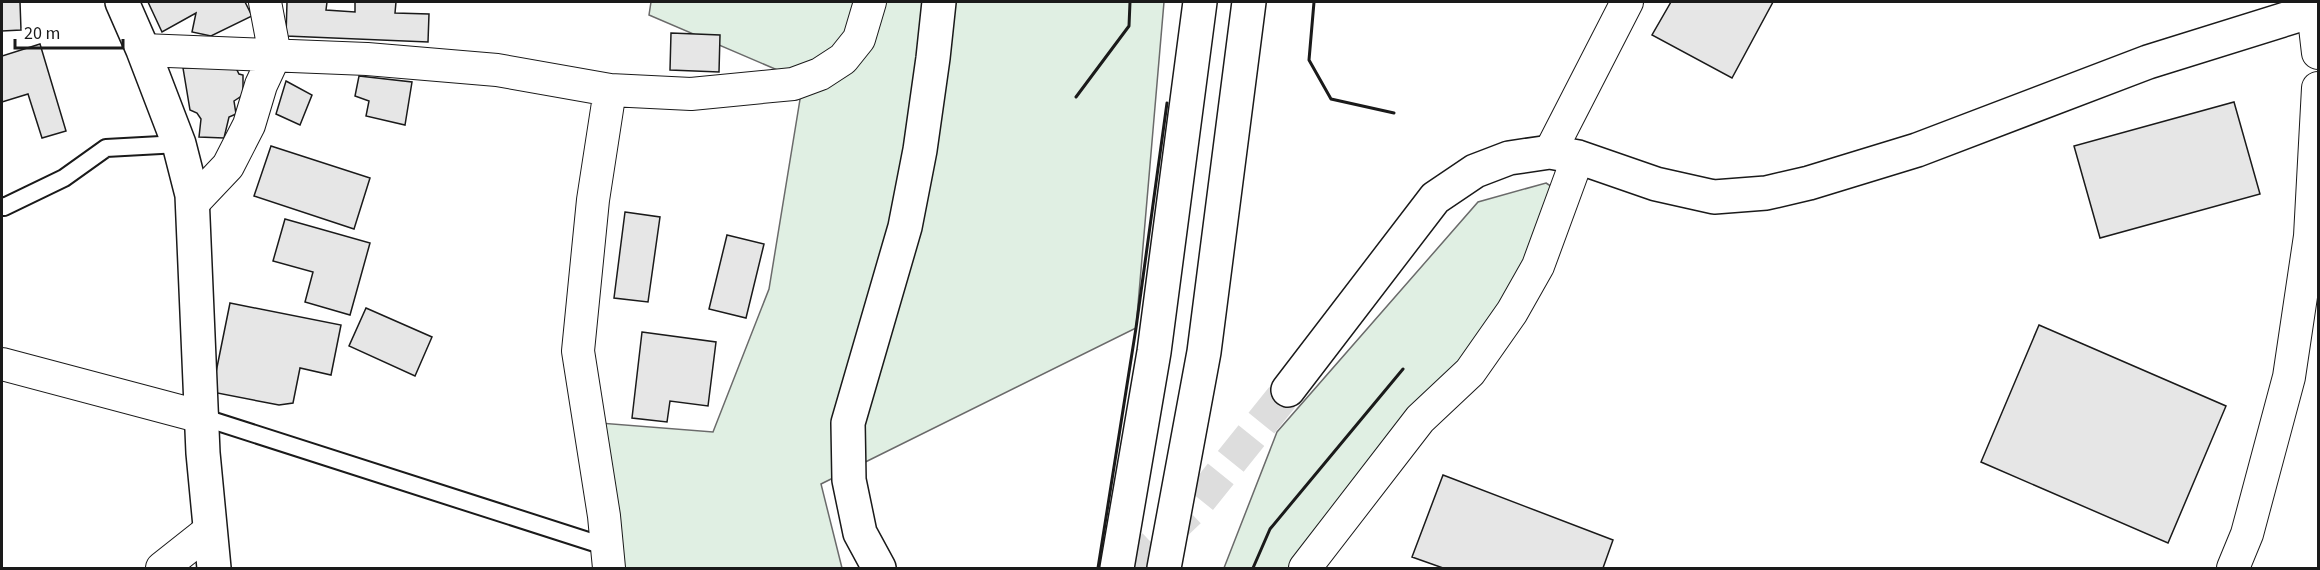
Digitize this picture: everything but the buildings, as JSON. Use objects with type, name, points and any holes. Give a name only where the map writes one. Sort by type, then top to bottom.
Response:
[{"type":"main road","points":[[122,2],[179,144],[192,204],[202,417],[214,568]]},
{"type":"main road","points":[[879,568],[860,533],[849,480],[848,423],[905,227],[920,150],[939,2]]},
{"type":"main road","points":[[1117,568],[1154,352],[1200,2]]},
{"type":"main road","points":[[1164,568],[1204,352],[1249,2]]},
{"type":"main road","points":[[1288,390],[1435,198],[1475,171],[1509,158],[1564,155],[1656,184],[1714,197],[1766,193],[1809,183],[1917,150],[2148,62],[2316,10]]},
{"type":"street","points":[[192,204],[228,166],[249,125],[261,85],[275,55],[266,2]]},
{"type":"street","points":[[143,50],[367,59],[497,70],[610,90],[691,94],[793,84],[820,74],[843,59],[859,39],[870,2]]},
{"type":"street","points":[[1305,568],[1420,418],[1470,372],[1512,312],[1538,266],[1564,155],[1627,2]]},
{"type":"street","points":[[2316,10],[2319,53]]},
{"type":"street","points":[[2233,568],[2247,534],[2289,377],[2310,236],[2319,88]]},
{"type":"street","points":[[608,558],[604,516],[578,351],[592,212],[610,90]]},
{"type":"street","points":[[2,364],[202,417]]},
{"type":"street","points":[[162,568],[210,530]]},
{"type":"lane","points":[[2,206],[64,178],[106,148],[179,144]]},
{"type":"lane","points":[[202,417],[608,558]]},
{"type":"green space","points":[[651,2],[1164,2],[1136,328],[821,484],[842,568],[595,568],[600,423],[713,432],[769,289],[803,81],[649,15]]},
{"type":"green space","points":[[1546,183],[1557,190],[1512,312],[1307,568],[1224,568],[1277,432],[1478,202]]},
{"type":"tunnel","points":[[1130,568],[1195,506],[1288,390]]},
{"type":"wall","points":[[1076,97],[1129,26],[1130,2]]},
{"type":"wall","points":[[1314,2],[1309,60],[1331,99],[1394,113]]},
{"type":"wall","points":[[1098,568],[1136,328],[1167,103]]},
{"type":"wall","points":[[1253,568],[1270,529],[1403,369]]}]
